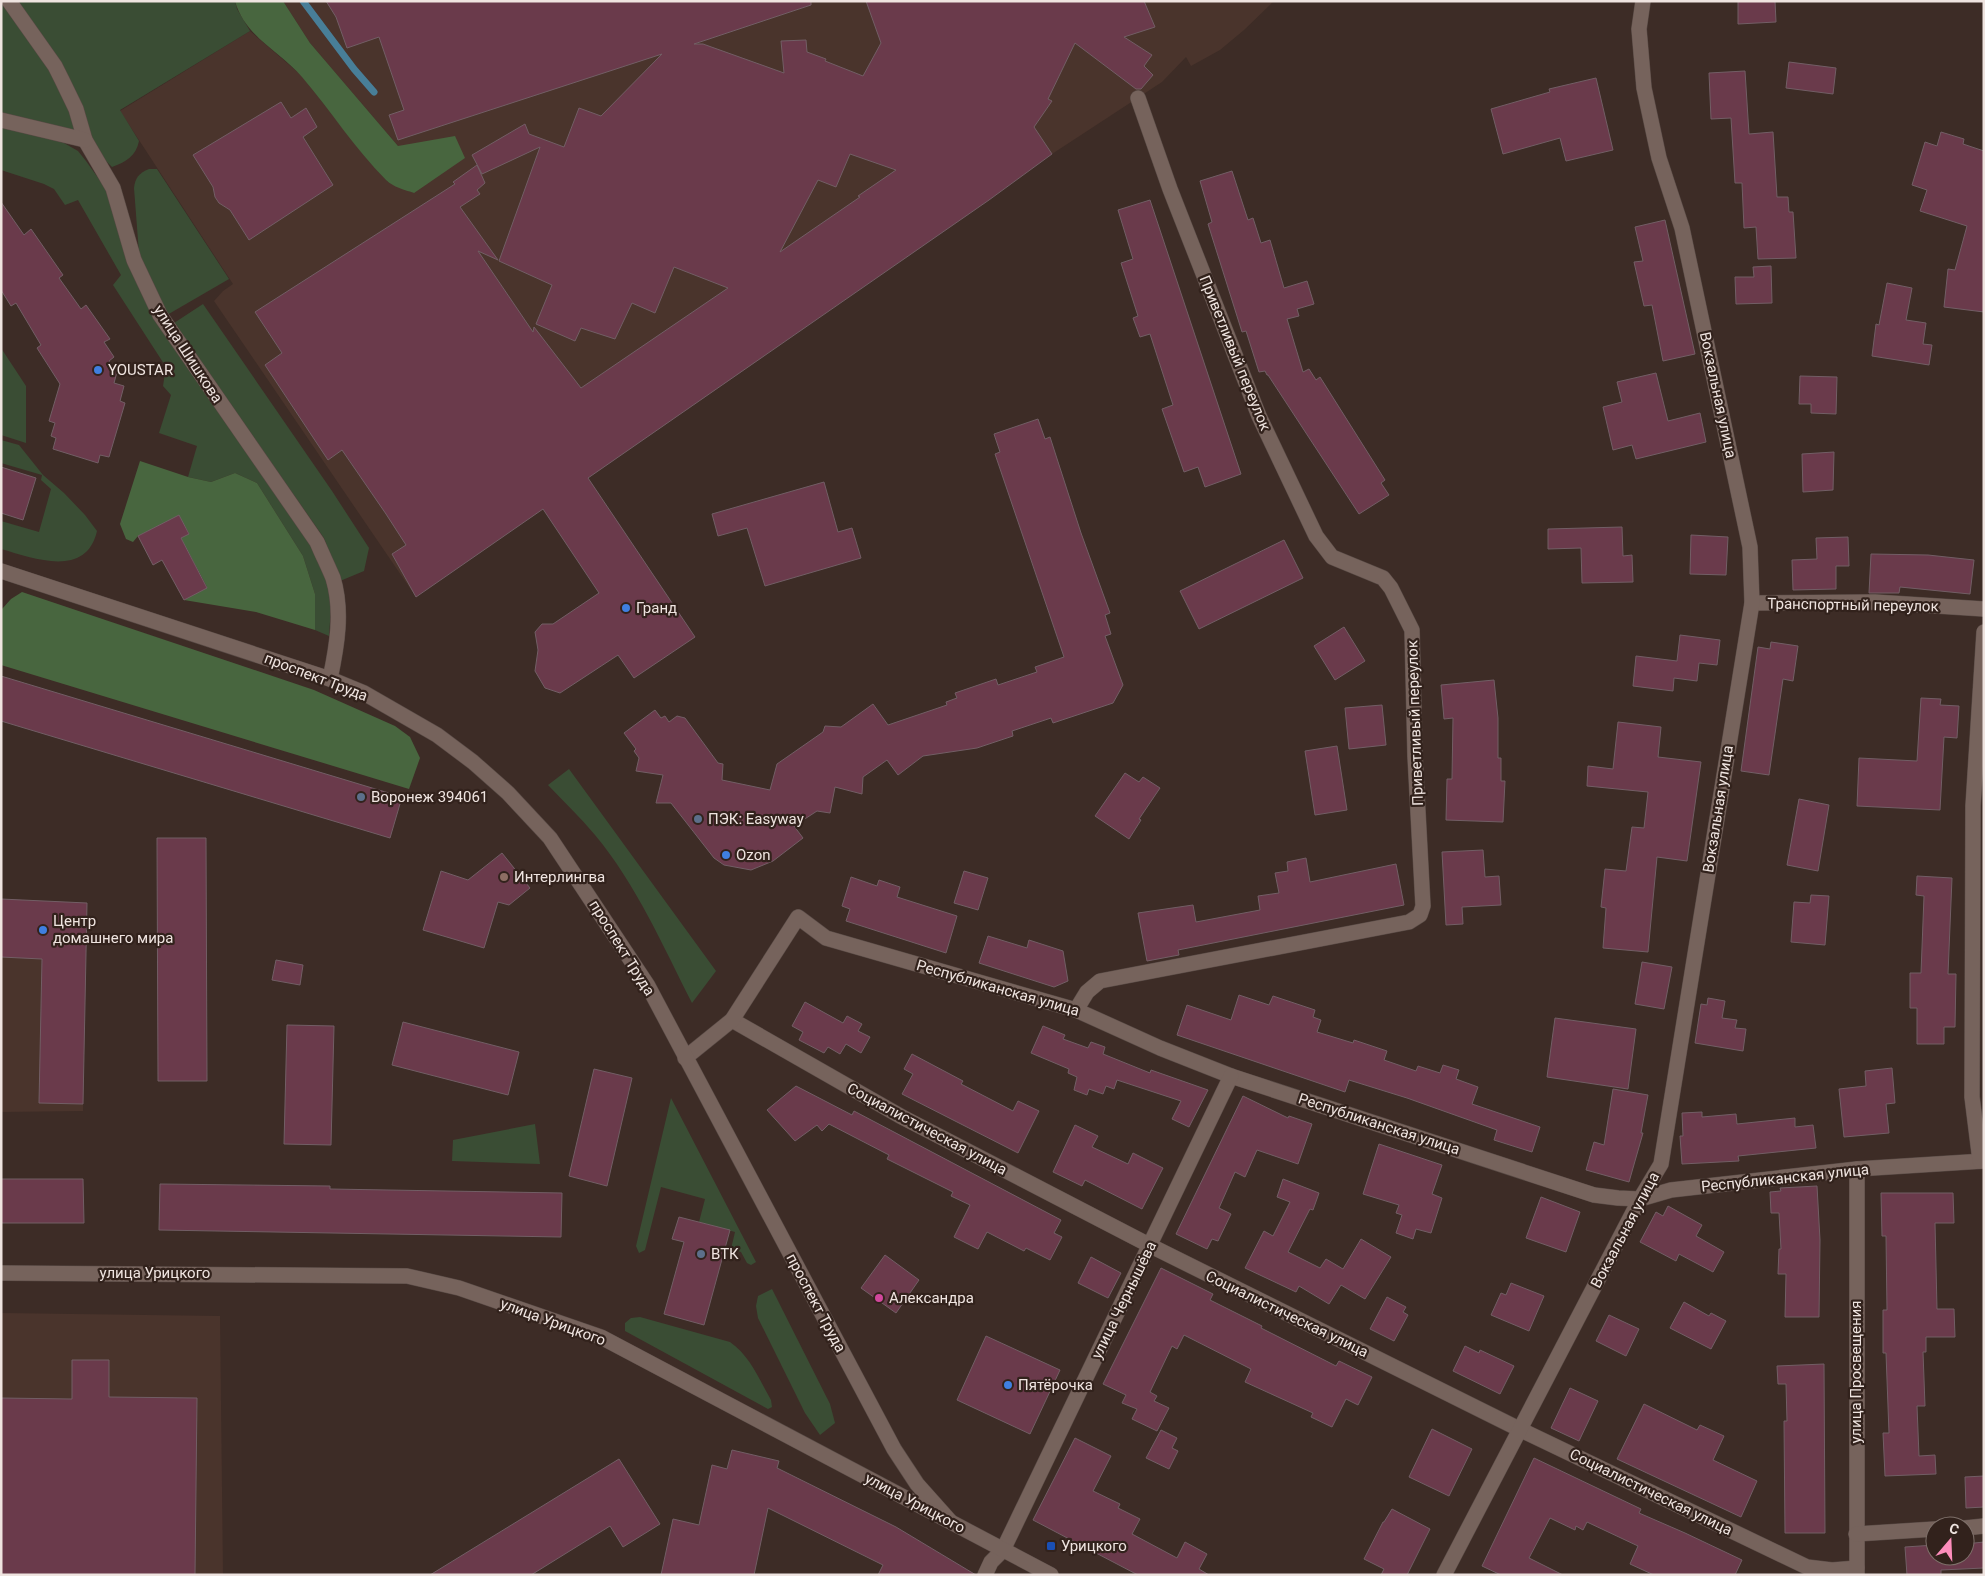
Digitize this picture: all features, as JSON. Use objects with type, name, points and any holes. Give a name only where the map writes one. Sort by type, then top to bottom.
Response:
[{"type":"street","name":"улица Шишкова","points":[[9,1],[55,66],[76,110],[84,140],[113,188],[134,260],[160,315],[317,542],[333,579],[339,619],[336,650],[330,679]]},
{"type":"street","name":"Вокзальная улица","points":[[1444,1575],[1640,1199],[1661,1164],[1752,603],[1750,547],[1682,228],[1658,158],[1644,88],[1639,29],[1643,1]]},
{"type":"street","name":"Приветливый переулок","points":[[1076,1010],[1087,992],[1100,981],[1409,922],[1420,916],[1423,906],[1415,756],[1412,630],[1391,588],[1383,578],[1332,557],[1316,536],[1259,416],[1170,189],[1138,98]]},
{"type":"street","points":[[1,120],[84,140]]},
{"type":"street","name":"проспект Труда","points":[[1,571],[330,679],[364,693],[437,735],[473,762],[528,812],[550,838],[648,986],[894,1449],[917,1484],[950,1521]]},
{"type":"street","name":"Транспортный переулок","points":[[1752,603],[1875,602],[1984,609]]},
{"type":"street","points":[[1982,1161],[1972,1097],[1972,806],[1984,632]]},
{"type":"street","name":"Республиканская улица","points":[[732,1020],[798,917],[826,938],[1076,1010],[1160,1048],[1231,1076],[1594,1195],[1640,1199],[1671,1190],[1856,1169],[1982,1161]]},
{"type":"street","points":[[685,1058],[732,1020]]},
{"type":"street","name":"Социалистическая улица","points":[[732,1020],[902,1117],[1151,1246],[1519,1430],[1807,1567],[1857,1571]]},
{"type":"street","name":"улица Чернышёва","points":[[985,1575],[991,1562],[1003,1550],[1151,1246],[1231,1076]]},
{"type":"street","name":"улица Просвещения","points":[[1856,1169],[1857,1571]]},
{"type":"street","name":"улица Урицкого","points":[[1,1273],[407,1276],[459,1288],[601,1337],[1051,1575]]},
{"type":"street","points":[[1856,1534],[1925,1530]]},
{"type":"shaded area","points":[[283,1],[1274,1],[1220,50],[1191,66],[1186,57],[1162,82],[1052,154],[416,597],[214,301],[233,284],[120,111],[250,31],[301,75],[367,159],[388,182],[414,193],[398,146],[310,43]]},
{"type":"shaded area","points":[[1,899],[87,903],[83,1111],[1,1112]]},
{"type":"shaded area","points":[[1,1313],[220,1316],[223,1575],[1,1575]]},
{"type":"green space","points":[[1,1],[235,1],[237,9],[250,31],[120,110],[139,141],[130,158],[112,167],[85,140],[1,120]]},
{"type":"green space","points":[[235,1],[283,1],[310,43],[398,146],[455,136],[465,158],[414,193],[389,182],[364,156],[302,77],[255,34],[240,14]]},
{"type":"green space","points":[[1,125],[64,143],[78,151],[106,189],[130,263],[333,579],[329,636],[315,630],[315,594],[303,556],[257,483],[235,473],[211,482],[188,477],[197,446],[159,433],[171,395],[163,386],[166,367],[113,285],[121,275],[78,200],[65,205],[54,189],[1,170]]},
{"type":"green space","points":[[149,169],[157,169],[229,279],[167,315],[139,253],[134,188],[138,176]]},
{"type":"green space","points":[[203,304],[369,548],[364,571],[340,581],[324,538],[174,323]]},
{"type":"green space","points":[[1,348],[26,386],[26,443],[1,435]]},
{"type":"green space","points":[[1,440],[19,445],[43,475],[64,493],[97,531],[91,546],[82,555],[70,560],[43,560],[1,549],[1,521],[39,532],[51,489],[41,480],[42,475],[1,463]]},
{"type":"green space","points":[[140,461],[188,477],[211,482],[235,473],[257,483],[303,556],[315,594],[315,630],[256,612],[184,600],[207,587],[181,538],[189,533],[179,516],[138,536],[133,542],[126,539],[120,524]]},
{"type":"green space","points":[[22,592],[314,690],[395,726],[410,737],[420,758],[409,789],[1,665],[2,609],[11,599]]},
{"type":"green space","points":[[569,769],[716,971],[692,1003],[648,916],[610,854],[595,835],[548,785]]},
{"type":"green space","points":[[671,1098],[756,1262],[751,1265],[747,1263],[741,1252],[731,1249],[735,1232],[699,1222],[705,1199],[661,1187],[645,1250],[639,1253],[636,1246]]},
{"type":"green space","points":[[535,1124],[540,1164],[452,1161],[453,1140]]},
{"type":"green space","points":[[772,1289],[830,1404],[835,1423],[820,1435],[805,1413],[758,1318],[756,1306],[758,1296]]},
{"type":"green space","points":[[640,1317],[730,1342],[754,1368],[771,1400],[772,1407],[768,1409],[625,1331],[625,1323],[631,1318]]},
{"type":"building","points":[[326,1],[811,1],[811,5],[694,44],[703,44],[784,73],[781,41],[806,40],[807,52],[863,76],[881,43],[866,1],[1144,1],[1155,27],[1124,37],[1152,55],[1144,66],[1153,75],[1141,89],[1136,89],[1075,43],[1048,99],[1052,101],[1034,127],[1052,154],[989,200],[588,478],[695,637],[634,678],[618,655],[560,693],[545,688],[535,671],[538,650],[535,632],[542,624],[553,624],[599,593],[543,509],[416,597],[392,554],[406,545],[386,514],[342,450],[328,460],[265,365],[282,353],[255,312],[455,184],[453,182],[477,165],[485,183],[477,190],[480,194],[460,207],[498,260],[478,251],[533,332],[534,327],[581,388],[728,288],[674,267],[655,313],[632,303],[615,339],[581,328],[575,341],[536,324],[552,285],[499,261],[540,147],[482,174],[472,155],[525,124],[529,134],[564,147],[579,108],[601,116],[662,54],[398,140],[389,115],[404,110],[379,37],[347,48],[336,17]],"holes":[[[850,154],[896,170],[858,196],[860,197],[780,252],[818,180],[836,187]]]},
{"type":"building","points":[[1738,1],[1775,1],[1776,22],[1738,24]]},
{"type":"building","points":[[1789,62],[1836,68],[1833,94],[1786,88]]},
{"type":"building","points":[[1745,71],[1749,134],[1773,132],[1777,197],[1788,197],[1789,212],[1793,212],[1796,258],[1758,259],[1756,227],[1744,228],[1742,183],[1735,183],[1731,118],[1711,119],[1709,73]]},
{"type":"building","points":[[1596,78],[1613,150],[1566,161],[1560,138],[1503,154],[1491,109],[1550,92],[1549,89]]},
{"type":"building","points":[[281,102],[291,118],[306,108],[317,127],[303,137],[333,185],[249,240],[230,210],[219,203],[215,197],[213,187],[193,155]]},
{"type":"building","points":[[1941,132],[1964,139],[1963,144],[1984,151],[1984,312],[1944,307],[1948,269],[1955,270],[1967,226],[1920,211],[1927,190],[1912,185],[1925,142],[1937,146]]},
{"type":"building","points":[[1232,171],[1248,220],[1253,218],[1261,243],[1270,240],[1284,288],[1307,281],[1314,304],[1297,309],[1299,316],[1287,319],[1303,372],[1309,369],[1316,380],[1320,377],[1385,480],[1381,483],[1389,495],[1359,514],[1268,375],[1265,371],[1259,372],[1246,331],[1242,332],[1208,224],[1212,222],[1200,181]]},
{"type":"building","points":[[1150,200],[1241,474],[1205,487],[1198,467],[1184,472],[1162,409],[1173,405],[1150,334],[1140,337],[1133,318],[1138,316],[1121,263],[1133,259],[1118,210]]},
{"type":"building","points":[[1,202],[24,235],[31,229],[63,275],[59,278],[81,309],[86,305],[110,339],[104,342],[114,357],[109,361],[117,372],[114,383],[124,386],[120,401],[125,403],[109,457],[100,455],[98,463],[53,449],[56,438],[51,436],[55,423],[49,421],[60,384],[37,348],[41,345],[16,303],[11,306],[1,290]]},
{"type":"building","points":[[1665,220],[1695,354],[1663,361],[1652,305],[1644,306],[1634,262],[1643,261],[1635,227]]},
{"type":"building","points":[[1771,266],[1772,303],[1736,304],[1735,277],[1754,277],[1753,267]]},
{"type":"building","points":[[1887,283],[1912,288],[1906,320],[1926,323],[1923,344],[1932,345],[1929,365],[1872,356],[1876,324],[1879,325]]},
{"type":"building","points":[[1656,373],[1668,421],[1700,413],[1706,442],[1636,459],[1632,445],[1613,450],[1603,407],[1622,402],[1617,382]]},
{"type":"building","points":[[1800,376],[1837,377],[1836,414],[1811,413],[1811,404],[1799,404]]},
{"type":"building","points":[[1038,419],[1045,439],[1050,437],[1081,533],[1110,613],[1105,615],[1111,634],[1105,636],[1123,685],[1113,703],[1053,723],[1051,718],[1012,731],[1013,736],[977,748],[923,756],[898,775],[887,760],[863,777],[862,794],[835,787],[830,813],[817,811],[794,826],[803,838],[773,861],[751,870],[724,865],[714,858],[671,803],[656,803],[663,775],[636,771],[639,758],[634,751],[636,749],[624,733],[655,710],[661,718],[665,716],[669,722],[677,716],[685,718],[718,763],[723,764],[722,780],[770,790],[777,764],[823,732],[825,726],[841,727],[873,704],[888,725],[947,705],[946,702],[957,698],[955,693],[996,679],[998,685],[1037,672],[1035,667],[1064,657],[995,454],[1000,452],[994,434]]},
{"type":"building","points":[[1834,452],[1833,490],[1803,492],[1802,454]]},
{"type":"building","points":[[1,467],[36,478],[23,520],[1,513]]},
{"type":"building","points":[[824,482],[838,532],[852,528],[861,558],[765,586],[747,528],[718,536],[712,514]]},
{"type":"building","points":[[179,515],[189,534],[181,538],[207,588],[184,600],[162,560],[153,565],[138,536]]},
{"type":"building","points":[[1622,527],[1623,556],[1632,555],[1633,582],[1582,583],[1581,548],[1548,549],[1548,529]]},
{"type":"building","points":[[1691,535],[1728,537],[1726,575],[1690,574]]},
{"type":"building","points":[[1848,537],[1849,566],[1836,566],[1836,589],[1793,590],[1792,560],[1817,559],[1816,538]]},
{"type":"building","points":[[1284,540],[1303,578],[1199,629],[1180,591]]},
{"type":"building","points":[[1871,554],[1928,555],[1974,560],[1970,594],[1900,587],[1899,593],[1869,593]]},
{"type":"building","points":[[1344,627],[1365,661],[1335,680],[1314,646]]},
{"type":"building","points":[[1680,635],[1720,640],[1717,665],[1699,663],[1697,681],[1674,678],[1673,691],[1633,686],[1636,656],[1677,661]]},
{"type":"building","points":[[1771,642],[1798,646],[1793,681],[1783,679],[1769,775],[1741,771],[1758,647],[1770,649]]},
{"type":"building","points":[[1,676],[402,797],[390,838],[1,721]]},
{"type":"building","points":[[1494,680],[1498,718],[1498,758],[1501,758],[1501,781],[1505,781],[1503,822],[1446,820],[1447,779],[1452,779],[1453,718],[1444,719],[1441,685]]},
{"type":"building","points":[[1921,698],[1941,699],[1940,705],[1959,706],[1957,738],[1944,737],[1940,810],[1857,806],[1859,758],[1917,761]]},
{"type":"building","points":[[1382,705],[1386,745],[1349,749],[1345,708]]},
{"type":"building","points":[[1618,722],[1661,727],[1658,757],[1701,762],[1687,861],[1657,857],[1648,952],[1603,948],[1606,908],[1601,907],[1605,869],[1626,871],[1632,827],[1644,828],[1648,792],[1587,786],[1588,766],[1613,769]]},
{"type":"building","points":[[1337,746],[1347,810],[1315,815],[1305,751]]},
{"type":"building","points":[[1125,773],[1139,782],[1143,777],[1160,788],[1139,819],[1141,820],[1129,839],[1095,816]]},
{"type":"building","points":[[1799,799],[1829,805],[1818,871],[1787,865]]},
{"type":"building","points":[[157,838],[206,838],[207,1081],[158,1081]]},
{"type":"building","points":[[1483,850],[1485,877],[1499,876],[1501,905],[1462,907],[1463,924],[1446,925],[1442,852]]},
{"type":"building","points":[[502,853],[530,888],[509,905],[498,902],[484,948],[423,930],[441,871],[468,880]]},
{"type":"building","points":[[1306,858],[1310,882],[1396,864],[1404,905],[1178,950],[1179,955],[1147,961],[1138,913],[1193,905],[1196,922],[1260,910],[1258,896],[1279,893],[1275,873],[1288,871],[1287,862]]},
{"type":"building","points":[[964,871],[988,878],[978,910],[954,903]]},
{"type":"building","points":[[1917,876],[1952,878],[1948,974],[1956,974],[1955,1027],[1944,1027],[1944,1044],[1917,1044],[1917,1008],[1910,1008],[1910,973],[1921,973],[1924,896],[1916,895]]},
{"type":"building","points":[[851,877],[877,886],[879,880],[900,887],[897,897],[957,916],[946,953],[846,921],[850,909],[842,906]]},
{"type":"building","points":[[1811,895],[1829,896],[1825,945],[1791,942],[1794,902],[1810,903]]},
{"type":"building","points":[[1,899],[87,903],[83,1104],[39,1103],[42,959],[1,957]]},
{"type":"building","points":[[988,936],[1027,948],[1029,940],[1063,951],[1068,981],[1054,987],[979,963]]},
{"type":"building","points":[[276,960],[303,965],[300,985],[272,980]]},
{"type":"building","points":[[1642,962],[1672,967],[1664,1009],[1635,1004]]},
{"type":"building","points":[[1239,995],[1269,1005],[1273,996],[1315,1010],[1313,1017],[1321,1020],[1317,1032],[1353,1043],[1354,1040],[1387,1051],[1384,1060],[1416,1071],[1418,1066],[1440,1073],[1443,1065],[1459,1070],[1456,1079],[1478,1087],[1472,1104],[1540,1127],[1532,1152],[1494,1140],[1497,1130],[1407,1098],[1349,1080],[1345,1092],[1177,1035],[1187,1005],[1231,1020]]},
{"type":"building","points":[[1708,998],[1725,1001],[1722,1018],[1737,1020],[1735,1028],[1746,1029],[1743,1051],[1695,1043],[1701,1004],[1707,1005]]},
{"type":"building","points":[[805,1002],[843,1023],[847,1016],[862,1024],[858,1031],[870,1037],[861,1053],[846,1044],[840,1054],[828,1047],[824,1053],[799,1040],[803,1032],[792,1026]]},
{"type":"building","points":[[1555,1018],[1636,1029],[1628,1089],[1547,1077]]},
{"type":"building","points":[[403,1022],[519,1052],[508,1095],[392,1065]]},
{"type":"building","points":[[287,1025],[334,1026],[331,1145],[284,1144]]},
{"type":"building","points":[[1043,1026],[1065,1035],[1063,1039],[1088,1048],[1091,1042],[1105,1047],[1103,1054],[1150,1073],[1151,1070],[1208,1090],[1189,1127],[1172,1119],[1181,1101],[1117,1080],[1114,1089],[1106,1086],[1103,1094],[1089,1089],[1087,1095],[1074,1090],[1077,1077],[1068,1073],[1069,1069],[1031,1053]]},
{"type":"building","points":[[912,1054],[963,1081],[961,1084],[1013,1111],[1018,1101],[1039,1111],[1018,1153],[902,1094],[913,1074],[904,1069]]},
{"type":"building","points":[[1892,1068],[1895,1103],[1886,1104],[1889,1133],[1844,1137],[1839,1089],[1866,1086],[1865,1071]]},
{"type":"building","points":[[594,1069],[632,1078],[607,1186],[569,1176]]},
{"type":"building","points":[[796,1086],[852,1115],[854,1111],[1061,1220],[1054,1233],[1062,1237],[1050,1260],[1026,1248],[1024,1251],[987,1232],[978,1249],[954,1237],[970,1205],[951,1196],[953,1192],[887,1159],[889,1155],[829,1124],[822,1131],[817,1125],[795,1141],[767,1110]]},
{"type":"building","points":[[1613,1089],[1648,1095],[1641,1133],[1643,1133],[1629,1182],[1586,1170],[1594,1142],[1604,1145]]},
{"type":"building","points":[[1243,1096],[1288,1118],[1289,1116],[1312,1124],[1298,1164],[1257,1150],[1245,1177],[1235,1172],[1219,1208],[1231,1214],[1218,1241],[1212,1239],[1207,1249],[1176,1234]]},
{"type":"building","points":[[1702,1112],[1702,1117],[1736,1114],[1737,1124],[1795,1118],[1795,1127],[1813,1125],[1816,1148],[1738,1156],[1739,1161],[1682,1164],[1680,1136],[1683,1136],[1682,1113]]},
{"type":"building","points":[[1075,1125],[1098,1136],[1092,1147],[1128,1164],[1133,1153],[1163,1168],[1142,1209],[1085,1180],[1082,1186],[1053,1172]]},
{"type":"building","points":[[1379,1144],[1442,1165],[1432,1194],[1442,1198],[1431,1233],[1416,1229],[1413,1239],[1396,1233],[1402,1215],[1396,1213],[1399,1205],[1363,1194]]},
{"type":"building","points":[[1,1179],[83,1179],[84,1223],[1,1223]]},
{"type":"building","points":[[1283,1179],[1319,1193],[1313,1210],[1310,1209],[1288,1252],[1320,1268],[1326,1259],[1343,1269],[1361,1239],[1391,1257],[1365,1299],[1341,1285],[1329,1304],[1299,1286],[1296,1292],[1245,1268],[1264,1231],[1273,1236],[1290,1202],[1277,1197]]},
{"type":"building","points":[[160,1184],[330,1186],[330,1189],[562,1193],[561,1237],[159,1230]]},
{"type":"building","points":[[1817,1186],[1820,1240],[1819,1317],[1785,1317],[1786,1274],[1778,1274],[1779,1249],[1781,1249],[1779,1213],[1771,1213],[1770,1192],[1781,1191],[1780,1188]]},
{"type":"building","points":[[1881,1193],[1953,1193],[1954,1223],[1935,1223],[1937,1309],[1954,1309],[1955,1337],[1926,1337],[1926,1352],[1923,1352],[1925,1406],[1917,1406],[1919,1456],[1935,1455],[1936,1474],[1885,1476],[1883,1433],[1889,1433],[1886,1353],[1883,1353],[1883,1310],[1887,1310],[1886,1236],[1882,1236]]},
{"type":"building","points":[[1541,1197],[1580,1212],[1566,1252],[1526,1238]]},
{"type":"building","points":[[1668,1206],[1702,1225],[1696,1236],[1724,1252],[1713,1272],[1679,1254],[1676,1261],[1640,1242],[1656,1212],[1663,1216]]},
{"type":"building","points":[[679,1217],[730,1230],[704,1325],[664,1314],[684,1242],[672,1239]]},
{"type":"building","points":[[885,1255],[919,1280],[896,1313],[861,1288]]},
{"type":"building","points":[[1091,1257],[1121,1273],[1108,1298],[1078,1283]]},
{"type":"building","points":[[1161,1268],[1213,1294],[1210,1300],[1262,1326],[1261,1328],[1336,1366],[1339,1361],[1372,1377],[1358,1405],[1346,1399],[1332,1427],[1311,1417],[1313,1413],[1245,1382],[1251,1369],[1184,1335],[1177,1349],[1172,1346],[1150,1392],[1157,1396],[1154,1401],[1169,1408],[1157,1431],[1132,1419],[1137,1409],[1122,1403],[1126,1395],[1103,1384]]},
{"type":"building","points":[[1511,1283],[1544,1296],[1529,1331],[1491,1315],[1501,1293],[1506,1295]]},
{"type":"building","points":[[1387,1297],[1406,1307],[1403,1312],[1408,1315],[1394,1341],[1370,1329]]},
{"type":"building","points":[[1684,1302],[1709,1316],[1711,1313],[1726,1321],[1711,1349],[1670,1328]]},
{"type":"building","points":[[1609,1315],[1639,1329],[1626,1356],[1596,1341]]},
{"type":"building","name":"Пятёрочка","points":[[986,1336],[1060,1370],[1030,1434],[957,1400]]},
{"type":"building","points":[[1465,1346],[1479,1353],[1480,1350],[1514,1366],[1500,1394],[1453,1371]]},
{"type":"building","points":[[72,1360],[109,1360],[109,1397],[197,1398],[195,1575],[1,1575],[1,1398],[72,1399]]},
{"type":"building","points":[[1824,1364],[1825,1533],[1785,1533],[1784,1421],[1787,1421],[1786,1384],[1778,1384],[1777,1366]]},
{"type":"building","points":[[1570,1388],[1598,1401],[1579,1441],[1551,1428]]},
{"type":"building","points":[[1644,1404],[1697,1430],[1700,1425],[1724,1436],[1713,1460],[1757,1481],[1741,1517],[1617,1459]]},
{"type":"building","points":[[1432,1429],[1472,1449],[1449,1496],[1409,1477]]},
{"type":"building","points":[[1161,1430],[1177,1438],[1172,1448],[1178,1451],[1169,1469],[1146,1458]]},
{"type":"building","points":[[1075,1438],[1111,1456],[1093,1491],[1120,1504],[1118,1508],[1140,1519],[1132,1534],[1177,1558],[1185,1542],[1207,1554],[1199,1569],[1209,1575],[1138,1575],[1033,1520]]},
{"type":"building","points":[[732,1450],[779,1461],[777,1468],[896,1527],[976,1575],[878,1575],[883,1565],[768,1508],[754,1575],[661,1575],[673,1519],[699,1525],[712,1465],[727,1469]]},
{"type":"building","points":[[1534,1458],[1641,1509],[1639,1513],[1742,1560],[1735,1575],[1654,1575],[1630,1564],[1638,1546],[1587,1522],[1583,1530],[1576,1526],[1575,1530],[1550,1518],[1529,1558],[1563,1575],[1501,1575],[1482,1566]]},
{"type":"building","points":[[619,1459],[660,1524],[623,1547],[610,1526],[531,1575],[430,1575]]},
{"type":"building","points":[[1984,1476],[1984,1507],[1966,1508],[1965,1477]]},
{"type":"building","points":[[1392,1509],[1430,1529],[1407,1575],[1381,1575],[1384,1569],[1364,1559],[1383,1522]]},
{"type":"building","points":[[1984,1542],[1984,1568],[1941,1570],[1941,1575],[1907,1575],[1905,1547],[1925,1546],[1925,1566],[1975,1566],[1975,1543]]},
{"type":"waterway","points":[[303,1],[354,69],[374,92]]},
{"type":"place","name":"YOUSTAR","points":[[98,370]]},
{"type":"place","name":"Гранд","points":[[626,608]]},
{"type":"place","name":"Воронеж 394061","points":[[361,797]]},
{"type":"place","name":"ПЭК: Easyway","points":[[698,819]]},
{"type":"place","name":"Ozon","points":[[726,855]]},
{"type":"place","name":"Интерлингва","points":[[504,877]]},
{"type":"place","name":"Центр домашнего мира","points":[[43,930]]},
{"type":"place","name":"ВТК","points":[[701,1254]]},
{"type":"place","name":"Александра","points":[[879,1298]]},
{"type":"place","name":"Пятёрочка","points":[[1008,1385]]},
{"type":"place","name":"Урицкого","points":[[1051,1546]]}]
